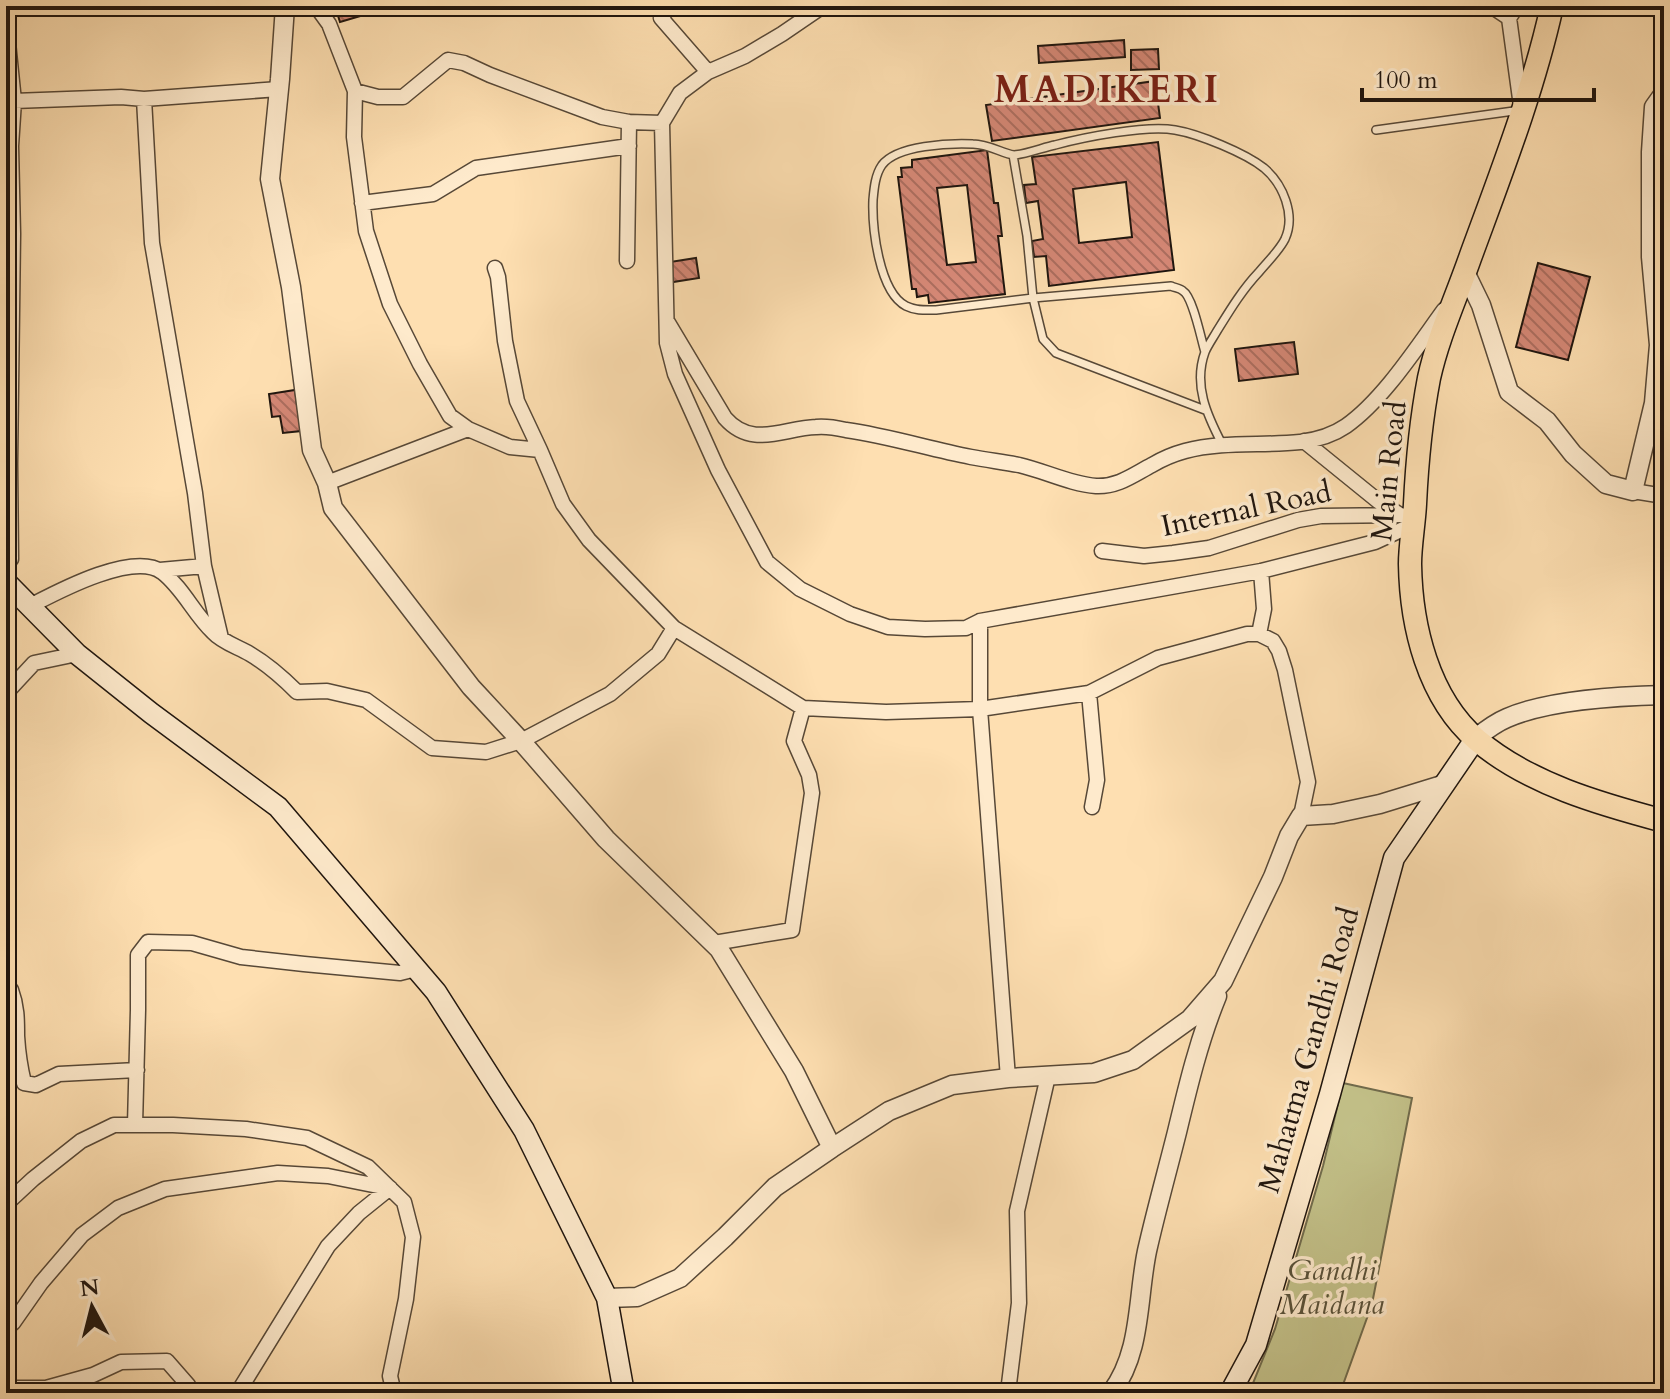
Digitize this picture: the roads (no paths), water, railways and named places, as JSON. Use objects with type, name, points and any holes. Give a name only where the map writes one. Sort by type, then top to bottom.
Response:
[{"type":"main road","name":"Main Road","points":[[1552,6],[1537,66],[1441,337],[1430,378],[1408,520],[1412,599],[1424,651],[1442,697],[1476,738],[1502,759],[1537,778],[1664,821]]},
{"type":"main road","points":[[6,582],[77,654],[278,807],[436,992],[524,1130],[607,1298],[624,1393]]},
{"type":"main road","name":"Mahatma Gandhi Road","points":[[1230,1393],[1256,1345],[1330,1094],[1394,858],[1476,738]]},
{"type":"street","points":[[285,6],[270,179],[291,287],[312,450],[327,483],[333,508],[471,687],[606,839],[714,943],[794,1071],[832,1148]]},
{"type":"street","points":[[316,6],[329,24],[355,91],[354,137],[366,231],[390,304],[420,364],[450,416],[468,429],[510,447],[540,450]]},
{"type":"street","points":[[670,6],[661,18],[708,72]]},
{"type":"street","points":[[823,6],[757,49],[708,72],[680,93],[662,123],[667,343],[675,374],[718,470],[767,562],[800,589],[850,614],[888,627],[966,628],[980,621],[1261,571],[1375,542],[1408,520],[1378,501],[1304,441]]},
{"type":"street","points":[[1491,6],[1513,12],[1522,110]]},
{"type":"street","points":[[6,23],[8,68],[14,101],[11,146],[12,544],[11,559],[6,563]]},
{"type":"street","points":[[355,91],[378,97],[403,97],[448,60],[464,63],[602,117],[662,123]]},
{"type":"street","points":[[14,101],[144,99],[279,89]]},
{"type":"street","points":[[1633,491],[1654,403],[1659,345],[1651,257],[1651,152],[1654,107],[1664,93]]},
{"type":"street","points":[[144,99],[152,243],[195,493],[204,566],[221,638]]},
{"type":"street","points":[[627,261],[629,122]]},
{"type":"street","points":[[362,203],[433,194],[476,168],[629,146]]},
{"type":"street","points":[[495,268],[517,401],[563,504],[589,540],[674,628],[803,708],[886,712],[980,709],[1089,693],[1158,658],[1247,634],[1259,634],[1273,641],[1279,651],[1308,782],[1301,816],[1289,836],[1207,1022],[1149,1242],[1134,1344],[1121,1380],[1111,1393]]},
{"type":"street","points":[[1465,272],[1481,305],[1509,392],[1547,421],[1573,454],[1606,484],[1664,496]]},
{"type":"street","points":[[666,319],[735,430],[768,435],[818,426],[843,429],[1017,465],[1098,486],[1126,480],[1155,463],[1186,451],[1222,444],[1278,444],[1328,436],[1346,426],[1383,390],[1457,294]]},
{"type":"street","points":[[327,483],[468,429]]},
{"type":"street","name":"Internal Road","points":[[1102,551],[1144,556],[1209,548],[1298,520],[1321,516],[1408,520]]},
{"type":"street","points":[[30,606],[74,583],[139,565],[160,570],[204,566]]},
{"type":"street","points":[[160,570],[181,591],[214,634],[251,654],[297,692],[327,691],[366,700],[432,748],[486,752],[521,741],[610,694],[658,654],[674,628]]},
{"type":"street","points":[[1259,634],[1264,609],[1261,571]]},
{"type":"street","points":[[980,621],[980,709],[1008,1078]]},
{"type":"street","points":[[7,693],[34,663],[77,654]]},
{"type":"street","points":[[1089,693],[1097,780],[1092,807]]},
{"type":"street","points":[[1476,738],[1509,717],[1539,708],[1592,700],[1664,695]]},
{"type":"street","points":[[714,943],[792,930],[812,793],[809,775],[794,741],[803,708]]},
{"type":"street","points":[[1301,816],[1333,814],[1380,804],[1445,784]]},
{"type":"street","points":[[135,1125],[138,955],[148,942],[192,943],[241,957],[288,962],[400,973],[416,969]]},
{"type":"street","points":[[607,1298],[637,1297],[680,1278],[775,1187],[889,1111],[952,1085],[1094,1073],[1133,1060],[1190,1019],[1223,981]]},
{"type":"street","points":[[6,989],[11,990],[17,1006],[18,1052],[24,1083],[36,1085],[59,1074],[137,1070]]},
{"type":"street","points":[[1008,1392],[1019,1303],[1017,1211],[1048,1076]]},
{"type":"street","points":[[6,1204],[81,1141],[114,1125],[246,1129],[307,1138],[368,1167],[404,1202],[413,1237],[406,1299],[390,1376],[394,1393]]},
{"type":"street","points":[[6,1322],[13,1323],[41,1283],[82,1235],[118,1208],[165,1189],[278,1173],[328,1176],[390,1188]]},
{"type":"street","points":[[240,1389],[328,1246],[359,1213],[390,1188]]},
{"type":"street","points":[[6,1388],[46,1388],[93,1375],[121,1362],[167,1361],[191,1393]]},
{"type":"lane","points":[[1376,130],[1522,110]]},
{"type":"lane","points":[[1205,352],[1240,294],[1286,237],[1290,219],[1286,200],[1277,183],[1265,169],[1241,154],[1176,130],[1161,129],[1071,141],[1013,155],[981,144],[962,143],[911,150],[893,155],[882,165],[873,196],[872,219],[886,280],[895,297],[906,306],[936,310],[1171,286],[1184,291],[1192,303],[1205,352],[1201,391],[1205,410],[1222,444]]},
{"type":"lane","points":[[1013,155],[1027,236],[1033,298],[1043,339],[1056,353],[1205,410]]},
{"type":"district","name":"MADIKERI","points":[[1107,90]]},
{"type":"park label","name":"Gandhi Maidana","points":[[1332,1287]]}]
